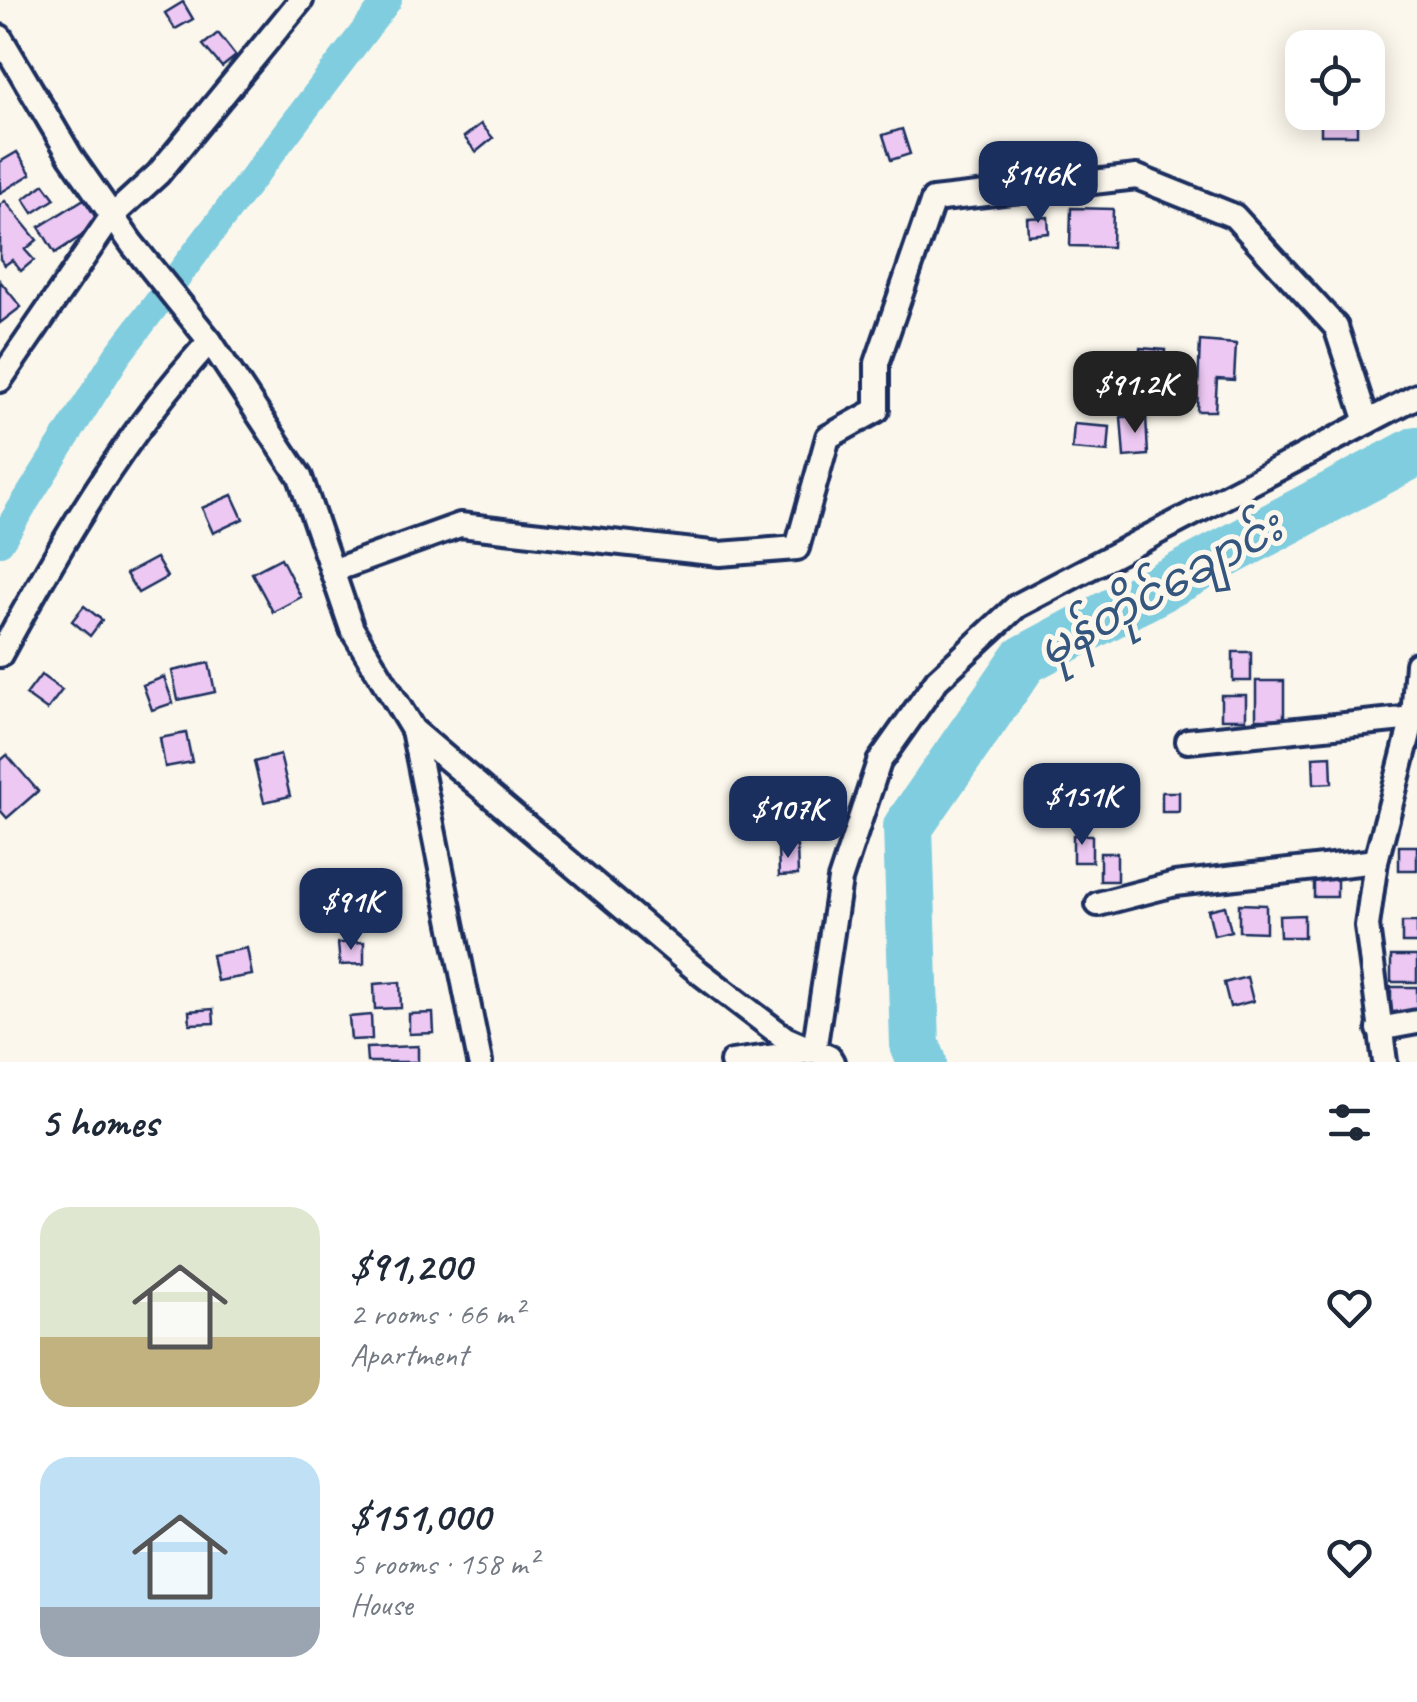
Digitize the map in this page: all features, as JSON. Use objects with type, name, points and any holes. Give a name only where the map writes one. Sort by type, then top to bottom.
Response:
[{"type":"street","points":[[0,380],[112,216],[158,174],[300,0]]},
{"type":"street","points":[[0,37],[71,157],[132,244],[210,341],[300,477],[352,628],[413,730],[699,972],[785,1038],[823,1056]]},
{"type":"street","points":[[332,571],[460,525],[720,554],[796,548],[828,437],[876,410],[876,363],[932,200],[1136,177],[1234,216],[1336,327],[1368,422]]},
{"type":"street","points":[[0,656],[66,535],[128,440],[210,341]]},
{"type":"street","points":[[823,1056],[840,880],[880,762],[937,680],[1017,606],[1417,396]]},
{"type":"street","points":[[1385,1062],[1366,926],[1376,861],[1413,718],[1417,664]]},
{"type":"street","points":[[1188,741],[1413,718]]},
{"type":"street","points":[[413,730],[480,1062]]},
{"type":"street","points":[[1098,904],[1175,884],[1376,861]]},
{"type":"street","points":[[1379,1029],[1417,1022]]},
{"type":"street","points":[[732,1062],[823,1056]]},
{"type":"building","points":[[183,2],[193,19],[175,29],[165,13]]},
{"type":"building","points":[[218,33],[236,56],[222,67],[203,45]]},
{"type":"building","points":[[481,124],[493,138],[476,152],[464,137]]},
{"type":"building","points":[[902,129],[910,154],[891,160],[883,135]]},
{"type":"building","points":[[1321,130],[1357,130],[1357,135],[1321,135]]},
{"type":"building","points":[[17,152],[31,174],[0,193],[0,162]]},
{"type":"building","points":[[44,184],[55,199],[33,213],[24,199]]},
{"type":"building","points":[[84,199],[100,224],[55,253],[39,227]]},
{"type":"building","points":[[5,201],[37,240],[25,250],[34,260],[21,271],[12,260],[5,265],[0,259],[0,205]]},
{"type":"building","points":[[1071,208],[1113,209],[1112,247],[1070,246]]},
{"type":"building","points":[[1048,217],[1049,233],[1028,235],[1027,218]]},
{"type":"building","points":[[0,281],[21,307],[0,323]]},
{"type":"building","points":[[1200,341],[1236,344],[1234,380],[1217,379],[1215,411],[1197,411]]},
{"type":"building","points":[[1140,348],[1165,350],[1162,396],[1126,393],[1128,374],[1139,374]]},
{"type":"building","points":[[1146,416],[1148,455],[1124,457],[1121,417]]},
{"type":"building","points":[[1074,424],[1110,427],[1108,452],[1072,449]]},
{"type":"building","points":[[232,495],[243,519],[213,533],[202,508]]},
{"type":"building","points":[[156,558],[167,577],[138,593],[126,574]]},
{"type":"building","points":[[281,558],[301,597],[273,612],[252,573]]},
{"type":"building","points":[[84,606],[102,620],[90,636],[72,621]]},
{"type":"building","points":[[1233,652],[1251,652],[1251,681],[1233,681]]},
{"type":"building","points":[[209,663],[215,692],[178,700],[172,671]]},
{"type":"building","points":[[41,675],[62,690],[47,710],[26,695]]},
{"type":"building","points":[[164,677],[173,703],[152,710],[143,685]]},
{"type":"building","points":[[1256,681],[1284,681],[1284,719],[1256,719]]},
{"type":"building","points":[[1221,695],[1246,695],[1246,719],[1221,719]]},
{"type":"building","points":[[186,733],[192,762],[165,767],[160,738]]},
{"type":"building","points":[[7,755],[38,791],[7,818],[0,810],[0,761]]},
{"type":"building","points":[[280,755],[290,796],[264,802],[254,762]]},
{"type":"building","points":[[1331,756],[1332,783],[1314,784],[1313,757]]},
{"type":"building","points":[[1162,792],[1179,792],[1179,812],[1162,812]]},
{"type":"building","points":[[1073,835],[1092,835],[1092,862],[1073,862]]},
{"type":"building","points":[[797,846],[798,875],[779,876],[778,847]]},
{"type":"building","points":[[1399,846],[1417,846],[1417,870],[1399,870]]},
{"type":"building","points":[[1100,853],[1117,853],[1117,881],[1100,881]]},
{"type":"building","points":[[1314,876],[1337,876],[1337,897],[1314,897]]},
{"type":"building","points":[[1239,904],[1266,905],[1266,932],[1239,931]]},
{"type":"building","points":[[1225,906],[1231,931],[1214,935],[1208,910]]},
{"type":"building","points":[[1304,915],[1304,937],[1280,937],[1279,916]]},
{"type":"building","points":[[1402,922],[1417,922],[1417,943],[1402,943]]},
{"type":"building","points":[[364,942],[364,964],[340,965],[338,943]]},
{"type":"building","points":[[247,948],[252,975],[217,981],[212,955]]},
{"type":"building","points":[[1391,956],[1417,956],[1417,982],[1391,982]]},
{"type":"building","points":[[1247,977],[1253,1001],[1230,1007],[1224,983]]},
{"type":"building","points":[[400,982],[401,1008],[375,1009],[374,984]]},
{"type":"building","points":[[1391,987],[1417,987],[1417,1012],[1391,1012]]},
{"type":"building","points":[[213,1009],[214,1023],[190,1024],[189,1011]]},
{"type":"building","points":[[433,1013],[434,1033],[409,1034],[409,1014]]},
{"type":"building","points":[[371,1015],[372,1039],[351,1040],[349,1017]]},
{"type":"building","points":[[418,1046],[418,1062],[367,1062],[366,1048]]},
{"type":"waterway","points":[[0,542],[117,356],[388,0]]},
{"type":"waterway","name":"မုန်တိုင်ချောင်း","points":[[922,1062],[915,1045],[908,827],[1024,660],[1417,451]]}]
